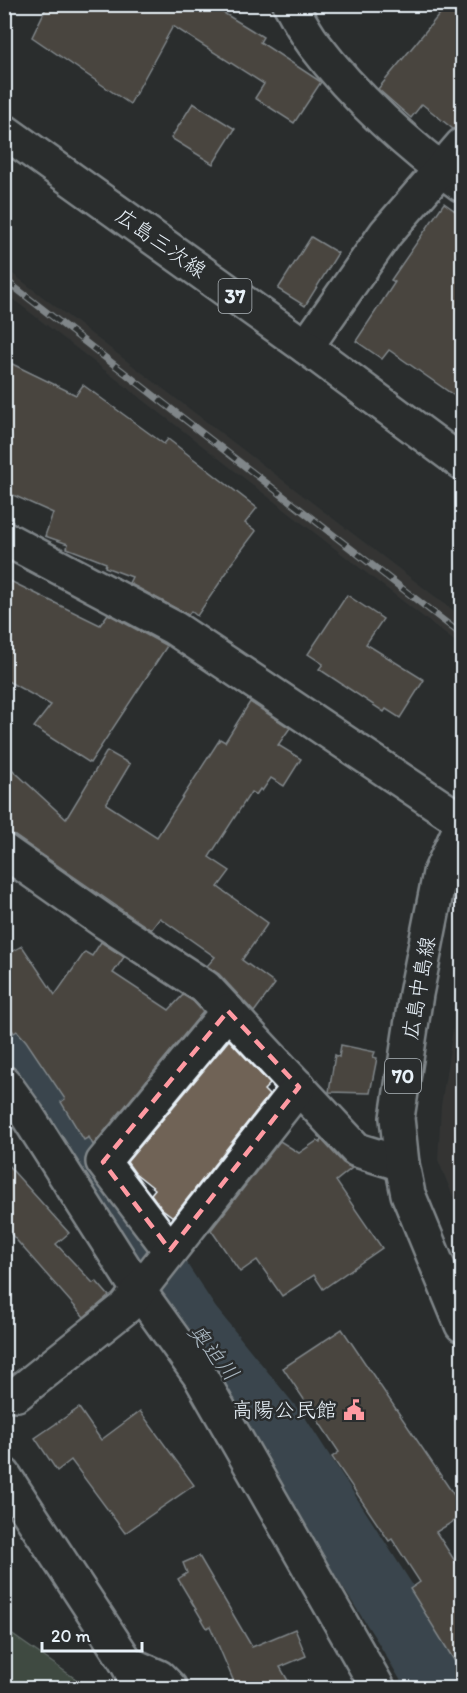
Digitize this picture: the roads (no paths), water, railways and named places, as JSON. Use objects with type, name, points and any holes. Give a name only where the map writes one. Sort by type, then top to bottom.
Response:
[{"type":"street","points":[[290,4],[314,44],[368,106],[452,177]]},
{"type":"street","name":"広島三次線","points":[[4,131],[306,346],[462,463]]},
{"type":"street","points":[[306,346],[386,234],[452,177],[462,145]]},
{"type":"street","points":[[6,541],[174,628],[462,822]]},
{"type":"street","name":"広島中島線","points":[[462,822],[440,873],[416,994],[397,1118],[408,1194],[462,1325]]},
{"type":"street","points":[[4,851],[105,922],[205,987],[357,1150],[402,1164]]},
{"type":"street","points":[[228,1011],[103,1162],[200,1376],[378,1689]]},
{"type":"street","points":[[4,1083],[27,1115],[154,1271]]},
{"type":"street","points":[[4,1393],[17,1394],[126,1306],[299,1087]]},
{"type":"street","points":[[4,1475],[133,1676],[159,1677],[170,1689]]},
{"type":"waterway","name":"奥迫川","points":[[4,1047],[48,1108],[192,1326],[282,1437],[402,1624],[440,1688]]},
{"type":"railway","points":[[4,279],[462,635]]},
{"type":"place","name":"高陽公民館","points":[[354,1410]]}]
